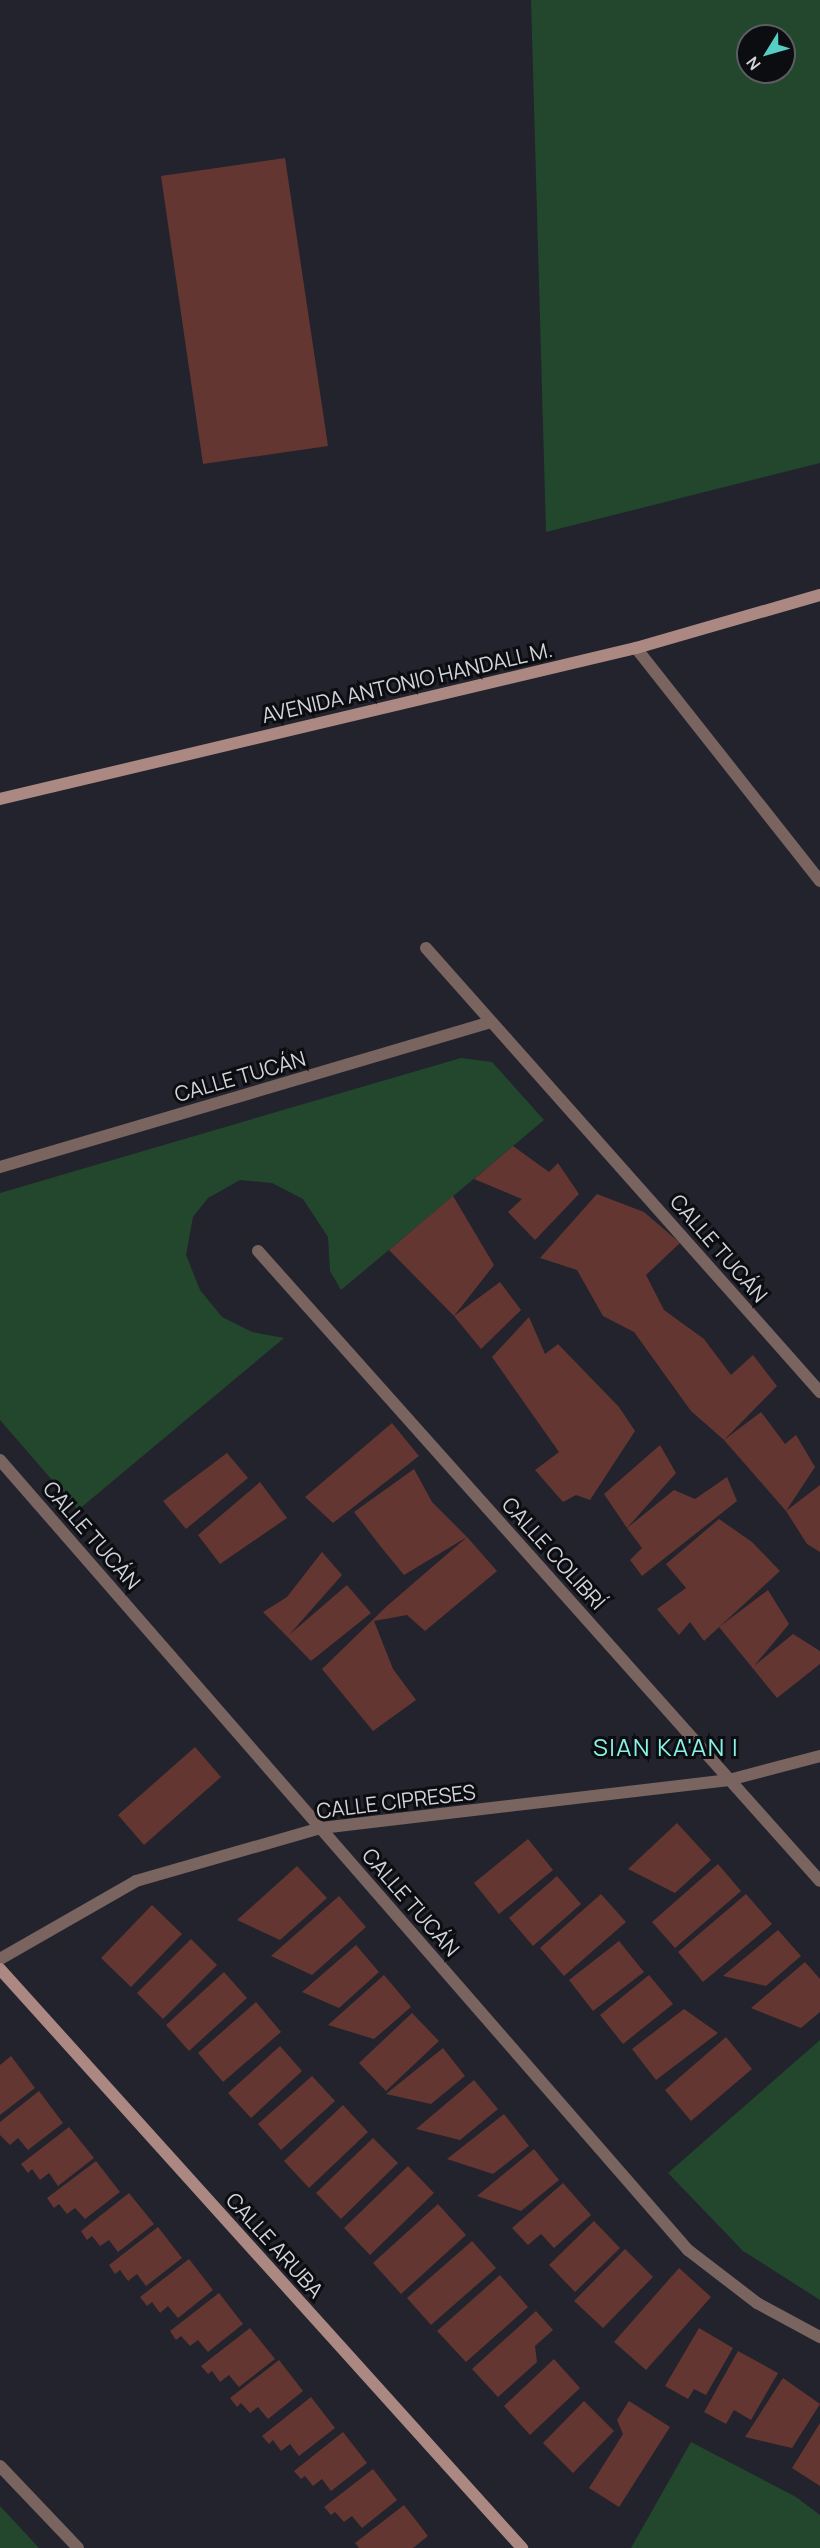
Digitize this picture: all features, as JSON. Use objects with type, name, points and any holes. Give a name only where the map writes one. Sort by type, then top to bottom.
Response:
[{"type":"street","name":"AVENIDA ANTONIO HANDALL M.","points":[[0,799],[636,648],[820,595]]},
{"type":"street","points":[[636,648],[820,881]]},
{"type":"street","name":"CALLE TUCÁN","points":[[426,948],[820,1392]]},
{"type":"street","name":"CALLE TUCÁN","points":[[0,1167],[491,1022]]},
{"type":"street","name":"CALLE COLIBRÍ","points":[[258,1251],[820,1881]]},
{"type":"street","name":"CALLE TUCÁN","points":[[0,1460],[688,2250],[757,2302],[820,2337]]},
{"type":"street","name":"CALLE CIPRESES","points":[[0,1959],[136,1881],[321,1828],[729,1780],[820,1756]]},
{"type":"street","name":"CALLE ARUBA","points":[[0,1969],[522,2548]]},
{"type":"street","points":[[0,2466],[78,2548]]},
{"type":"green space","points":[[531,0],[820,0],[820,463],[546,532]]},
{"type":"green space","points":[[461,1058],[492,1062],[544,1120],[341,1290],[330,1271],[328,1237],[303,1199],[272,1183],[240,1180],[208,1198],[193,1217],[186,1255],[200,1290],[222,1317],[252,1332],[284,1338],[78,1510],[0,1420],[0,1193]]},
{"type":"green space","points":[[820,2040],[820,2300],[743,2251],[668,2173]]},
{"type":"green space","points":[[691,2442],[796,2497],[820,2515],[820,2548],[631,2548]]},
{"type":"green space","points":[[0,2506],[39,2548],[0,2548]]},
{"type":"building","points":[[285,158],[328,446],[203,464],[161,176]]},
{"type":"building","points":[[513,1146],[549,1172],[558,1163],[579,1194],[535,1240],[508,1212],[522,1199],[474,1179]]},
{"type":"building","points":[[597,1194],[644,1212],[680,1243],[646,1275],[664,1310],[704,1339],[731,1375],[753,1355],[777,1386],[724,1440],[691,1411],[634,1332],[603,1316],[577,1270],[540,1258]]},
{"type":"building","points":[[453,1196],[494,1265],[454,1316],[389,1250]]},
{"type":"building","points":[[500,1282],[521,1310],[481,1349],[454,1316]]},
{"type":"building","points":[[529,1317],[545,1354],[558,1344],[619,1407],[635,1431],[590,1500],[576,1495],[563,1502],[535,1470],[559,1452],[492,1357]]},
{"type":"building","points":[[761,1412],[785,1444],[796,1435],[815,1467],[786,1511],[724,1440]]},
{"type":"building","points":[[392,1423],[419,1456],[333,1523],[305,1497]]},
{"type":"building","points":[[660,1445],[676,1473],[627,1528],[604,1494]]},
{"type":"building","points":[[227,1453],[248,1478],[186,1529],[163,1501]]},
{"type":"building","points":[[414,1469],[432,1502],[467,1537],[404,1575],[354,1512]]},
{"type":"building","points":[[727,1477],[737,1501],[642,1576],[630,1560],[642,1548],[627,1528],[674,1490],[695,1499]]},
{"type":"building","points":[[260,1482],[287,1518],[220,1564],[198,1535]]},
{"type":"building","points":[[820,1485],[820,1552],[807,1544],[786,1511]]},
{"type":"building","points":[[719,1519],[752,1542],[780,1571],[704,1641],[690,1622],[679,1635],[657,1609],[686,1588],[666,1564]]},
{"type":"building","points":[[467,1537],[497,1571],[425,1631],[407,1615],[374,1621],[393,1669],[416,1700],[373,1731],[322,1669],[387,1606]]},
{"type":"building","points":[[322,1552],[342,1575],[289,1635],[347,1585],[371,1613],[311,1661],[263,1612],[287,1597]]},
{"type":"building","points":[[768,1590],[789,1624],[754,1666],[793,1634],[820,1651],[820,1664],[777,1698],[719,1627]]},
{"type":"building","points":[[195,1747],[221,1777],[144,1845],[118,1815]]},
{"type":"building","points":[[677,1823],[711,1860],[675,1893],[628,1869]]},
{"type":"building","points":[[528,1839],[553,1870],[499,1914],[474,1883]]},
{"type":"building","points":[[718,1864],[741,1891],[675,1948],[652,1922]]},
{"type":"building","points":[[297,1866],[327,1898],[280,1940],[237,1920]]},
{"type":"building","points":[[557,1876],[581,1904],[533,1946],[509,1918]]},
{"type":"building","points":[[601,1894],[626,1922],[564,1976],[540,1948]]},
{"type":"building","points":[[746,1894],[772,1924],[703,1982],[678,1952]]},
{"type":"building","points":[[339,1896],[366,1927],[312,1975],[271,1956]]},
{"type":"building","points":[[152,1905],[182,1934],[131,1987],[101,1958]]},
{"type":"building","points":[[778,1930],[801,1956],[766,1986],[723,1976]]},
{"type":"building","points":[[191,1939],[217,1965],[163,2019],[137,1993]]},
{"type":"building","points":[[619,1941],[644,1972],[593,2011],[569,1980]]},
{"type":"building","points":[[356,1945],[379,1972],[339,2008],[302,1992]]},
{"type":"building","points":[[805,1962],[820,1979],[820,2012],[801,2028],[751,2008]]},
{"type":"building","points":[[224,1972],[247,1998],[189,2051],[166,2025]]},
{"type":"building","points":[[384,1975],[411,2007],[374,2039],[328,2025]]},
{"type":"building","points":[[649,1975],[673,2004],[623,2044],[600,2015]]},
{"type":"building","points":[[256,2002],[281,2032],[223,2082],[198,2053]]},
{"type":"building","points":[[684,2009],[718,2033],[656,2080],[632,2049]]},
{"type":"building","points":[[412,2013],[439,2041],[386,2091],[359,2063]]},
{"type":"building","points":[[726,2037],[752,2069],[691,2121],[665,2090]]},
{"type":"building","points":[[280,2046],[302,2071],[251,2118],[228,2093]]},
{"type":"building","points":[[443,2048],[465,2076],[431,2104],[386,2094]]},
{"type":"building","points":[[11,2056],[35,2088],[0,2115],[0,2065]]},
{"type":"building","points":[[312,2076],[335,2101],[281,2150],[258,2124]]},
{"type":"building","points":[[474,2080],[498,2109],[460,2140],[416,2129]]},
{"type":"building","points":[[39,2091],[63,2123],[28,2150],[18,2138],[10,2145],[0,2135],[0,2122]]},
{"type":"building","points":[[343,2105],[368,2132],[309,2188],[284,2161]]},
{"type":"building","points":[[504,2114],[529,2146],[493,2174],[447,2159]]},
{"type":"building","points":[[69,2127],[94,2158],[58,2186],[49,2173],[40,2180],[32,2169],[28,2173],[21,2164]]},
{"type":"building","points":[[373,2138],[398,2163],[341,2219],[316,2193]]},
{"type":"building","points":[[534,2149],[559,2180],[521,2211],[477,2196]]},
{"type":"building","points":[[96,2161],[120,2192],[85,2219],[75,2208],[67,2214],[59,2204],[54,2208],[47,2198]]},
{"type":"building","points":[[408,2166],[434,2193],[370,2255],[344,2228]]},
{"type":"building","points":[[563,2183],[591,2215],[554,2248],[541,2234],[528,2245],[512,2228]]},
{"type":"building","points":[[129,2193],[154,2224],[118,2252],[109,2240],[100,2246],[92,2236],[87,2240],[81,2231]]},
{"type":"building","points":[[438,2204],[466,2235],[401,2294],[373,2263]]},
{"type":"building","points":[[594,2221],[620,2248],[575,2292],[549,2265]]},
{"type":"building","points":[[158,2227],[182,2258],[146,2286],[137,2274],[128,2281],[120,2270],[115,2274],[109,2265]]},
{"type":"building","points":[[472,2241],[496,2268],[431,2325],[407,2298]]},
{"type":"building","points":[[625,2249],[653,2277],[603,2328],[574,2301]]},
{"type":"building","points":[[189,2259],[213,2290],[178,2318],[168,2306],[160,2313],[152,2302],[147,2306],[140,2297]]},
{"type":"building","points":[[679,2268],[711,2297],[646,2370],[614,2342]]},
{"type":"building","points":[[500,2275],[528,2307],[466,2362],[437,2331]]},
{"type":"building","points":[[219,2293],[243,2324],[208,2352],[198,2340],[190,2346],[181,2336],[176,2340],[170,2331]]},
{"type":"building","points":[[536,2311],[553,2330],[535,2346],[537,2362],[498,2397],[472,2369]]},
{"type":"building","points":[[250,2328],[275,2359],[239,2387],[229,2375],[220,2382],[212,2371],[208,2374],[201,2366]]},
{"type":"building","points":[[699,2328],[733,2348],[706,2395],[694,2389],[688,2399],[665,2386]]},
{"type":"building","points":[[738,2351],[778,2373],[751,2420],[734,2410],[726,2424],[704,2412]]},
{"type":"building","points":[[554,2359],[580,2388],[530,2435],[504,2406]]},
{"type":"building","points":[[279,2360],[303,2391],[268,2419],[258,2407],[250,2413],[241,2403],[237,2407],[230,2398]]},
{"type":"building","points":[[783,2378],[820,2404],[792,2448],[745,2437]]},
{"type":"building","points":[[311,2397],[335,2428],[299,2456],[290,2444],[281,2451],[273,2440],[269,2444],[262,2436]]},
{"type":"building","points":[[584,2401],[614,2431],[573,2473],[543,2443]]},
{"type":"building","points":[[629,2401],[670,2427],[619,2507],[589,2488],[623,2434],[617,2420]]},
{"type":"building","points":[[820,2423],[820,2486],[792,2468]]},
{"type":"building","points":[[343,2432],[367,2463],[331,2491],[322,2479],[313,2486],[305,2476],[301,2479],[294,2471]]},
{"type":"building","points":[[373,2469],[397,2500],[362,2528],[352,2516],[344,2522],[335,2512],[331,2515],[324,2507]]},
{"type":"building","points":[[404,2505],[428,2536],[413,2548],[359,2548],[355,2543]]},
{"type":"district","name":"SIAN KA'AN I","points":[[666,1747]]}]
